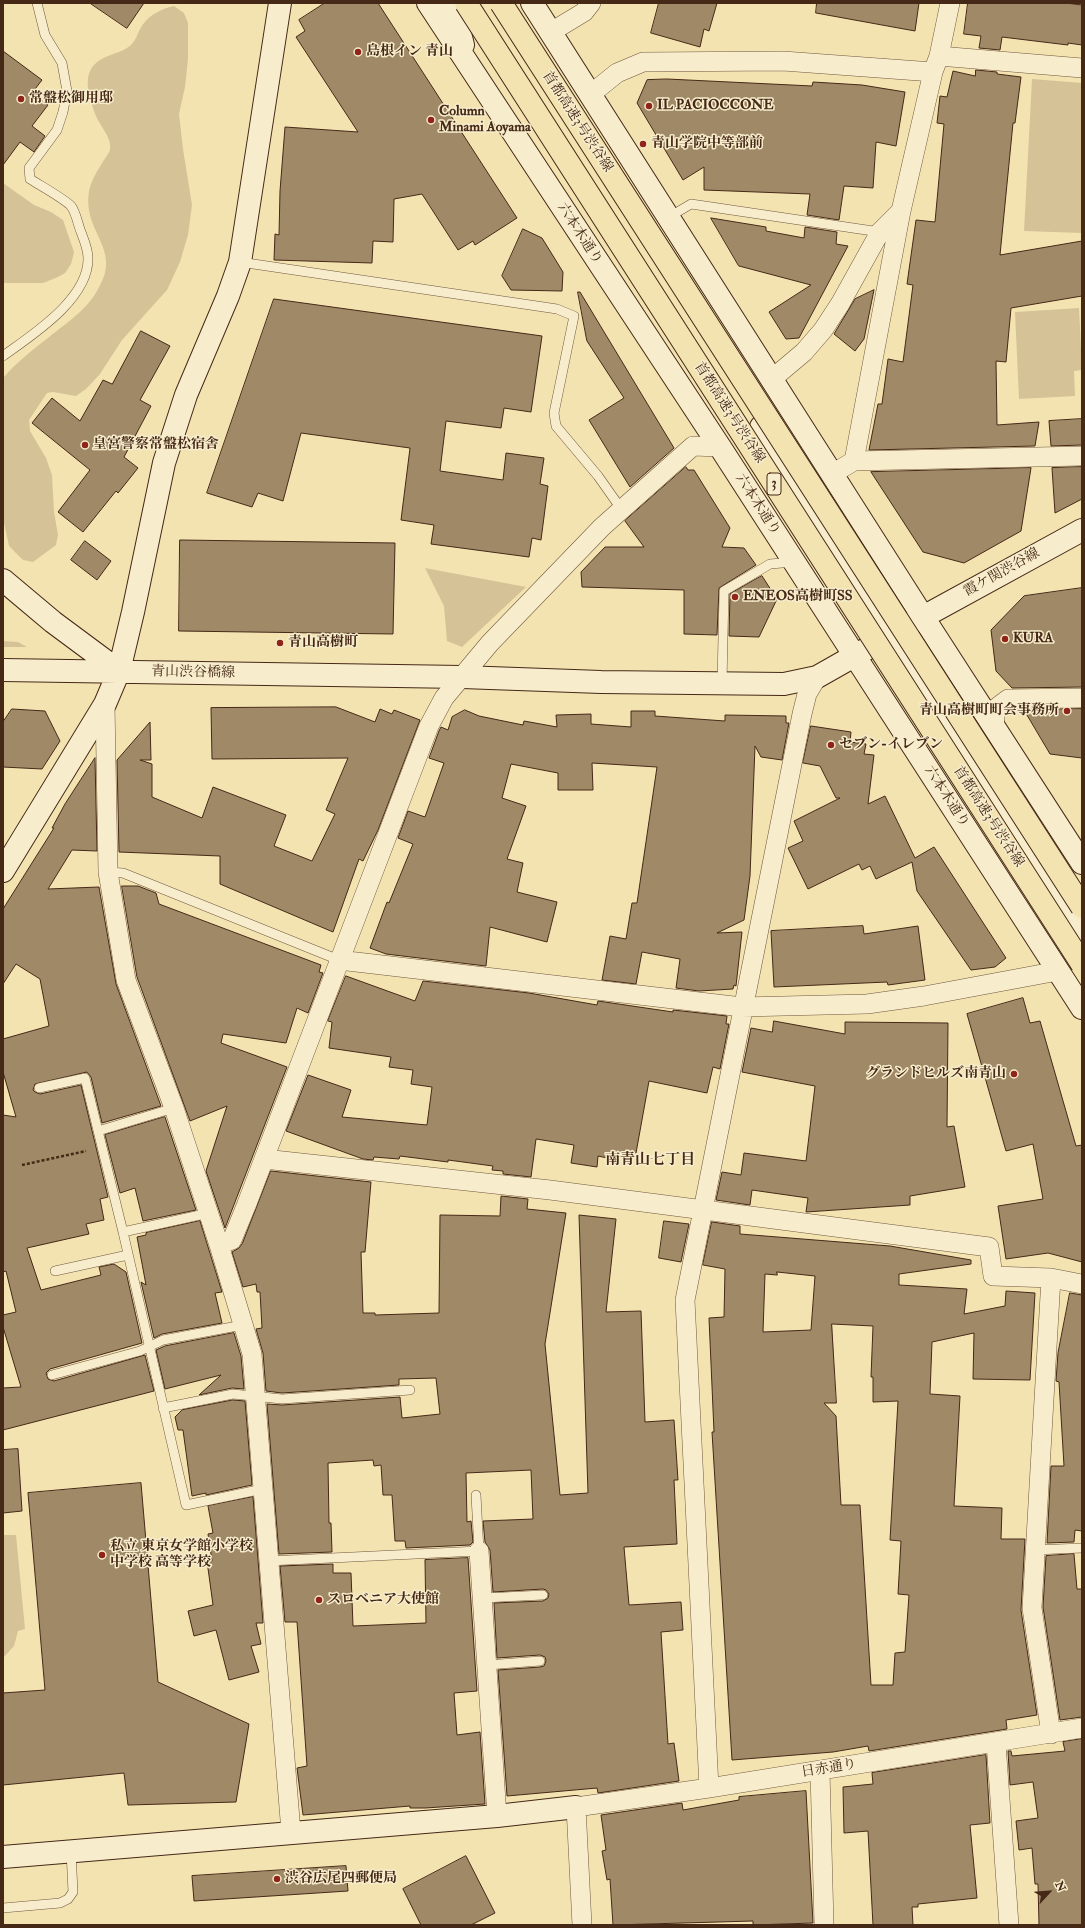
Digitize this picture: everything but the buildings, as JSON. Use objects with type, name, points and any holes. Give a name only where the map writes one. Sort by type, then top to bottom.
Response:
[{"type":"highway","name":"首都高速3号渋谷線","points":[[466,3],[1082,964]]},
{"type":"highway","name":"首都高速3号渋谷線","points":[[501,3],[1082,907]]},
{"type":"main road","points":[[3,871],[104,704],[119,671],[133,612],[164,463],[186,395],[228,296],[240,262],[280,3]]},
{"type":"main road","name":"六本木通り","points":[[428,3],[720,447],[1082,1008]]},
{"type":"main road","points":[[452,3],[468,65]]},
{"type":"main road","points":[[532,3],[922,617],[1082,863]]},
{"type":"main road","points":[[772,379],[760,426],[1082,933]]},
{"type":"main road","name":"霞ケ関渋谷線","points":[[722,684],[784,684],[817,677],[922,617],[1082,530]]},
{"type":"main road","points":[[3,580],[53,622],[119,671]]},
{"type":"main road","points":[[892,634],[903,671],[1004,827],[1008,894]]},
{"type":"main road","name":"青山渋谷橋線","points":[[3,670],[382,675],[601,682],[722,684]]},
{"type":"main road","points":[[3,1857],[71,1850],[497,1816],[576,1807]]},
{"type":"street","points":[[551,32],[584,12],[591,3]]},
{"type":"street","points":[[854,461],[901,211],[950,3]]},
{"type":"street","points":[[591,94],[617,73],[643,62],[783,61],[1082,68]]},
{"type":"street","points":[[772,379],[804,352],[823,330],[840,304],[880,232],[901,211]]},
{"type":"street","points":[[219,1245],[232,1240],[429,726],[444,698],[490,643],[602,527],[693,446],[720,447]]},
{"type":"street","points":[[832,474],[854,461],[1082,456]]},
{"type":"street","points":[[709,1788],[685,1300],[742,1007],[804,707],[807,694],[817,677]]},
{"type":"street","points":[[994,727],[996,708],[1008,699],[1082,698]]},
{"type":"street","points":[[104,704],[108,872],[126,980],[174,1108],[209,1213],[252,1354],[291,1832]]},
{"type":"street","points":[[340,960],[742,1007],[867,1004],[924,996],[1058,971]]},
{"type":"street","points":[[264,1159],[550,1190],[989,1247],[993,1276],[1051,1278],[1082,1284]]},
{"type":"street","points":[[1051,1278],[1034,1550],[1032,1608],[1051,1734]]},
{"type":"street","points":[[479,1551],[488,1665],[497,1816]]},
{"type":"street","name":"日赤通り","points":[[576,1807],[820,1771],[1082,1728]]},
{"type":"street","points":[[996,1743],[1009,1925]]},
{"type":"street","points":[[820,1771],[824,1925]]},
{"type":"street","points":[[576,1807],[582,1925]]},
{"type":"lane","points":[[3,356],[52,320],[64,308],[78,288],[86,271],[88,259],[87,247],[71,207],[30,179],[29,174],[29,168],[57,130],[68,90],[62,63],[45,35],[37,3]]},
{"type":"lane","points":[[669,217],[690,204],[880,232]]},
{"type":"lane","points":[[240,262],[557,310],[574,316],[554,413],[556,426],[598,476],[622,510]]},
{"type":"lane","points":[[722,684],[724,591],[770,564],[794,562]]},
{"type":"lane","points":[[108,872],[123,873],[340,960]]},
{"type":"lane","points":[[39,1088],[85,1078],[123,1232],[186,1505],[263,1489]]},
{"type":"lane","points":[[98,1130],[174,1108]]},
{"type":"lane","points":[[123,1232],[209,1213]]},
{"type":"lane","points":[[55,1271],[128,1255]]},
{"type":"lane","points":[[52,1375],[140,1351],[163,1340],[243,1326]]},
{"type":"lane","points":[[163,1408],[233,1394],[282,1399],[410,1390]]},
{"type":"lane","points":[[268,1561],[479,1551],[476,1495]]},
{"type":"lane","points":[[1034,1550],[1082,1548]]},
{"type":"lane","points":[[482,1598],[543,1595]]},
{"type":"lane","points":[[488,1665],[540,1662]]},
{"type":"lane","points":[[3,1908],[60,1903],[68,1899],[74,1892],[71,1850]]},
{"type":"path","points":[[22,1166],[102,1148]]},
{"type":"shaded area","points":[[174,6],[184,13],[188,23],[188,59],[185,87],[179,114],[192,205],[188,235],[180,262],[167,290],[122,340],[100,374],[86,389],[76,396],[53,392],[47,393],[29,420],[30,431],[46,458],[52,475],[54,512],[58,535],[56,545],[33,562],[23,560],[9,546],[3,518],[3,378],[24,357],[80,312],[94,296],[104,276],[106,259],[104,250],[91,218],[88,202],[91,184],[109,152],[110,145],[108,136],[96,116],[91,103],[88,89],[88,76],[90,70],[98,61],[131,45],[146,20],[159,11]]},
{"type":"shaded area","points":[[1032,79],[1082,83],[1082,233],[1024,231]]},
{"type":"shaded area","points":[[3,183],[34,205],[51,212],[63,220],[74,252],[71,264],[65,273],[43,283],[3,283]]},
{"type":"shaded area","points":[[1079,308],[1082,370],[1074,371],[1075,396],[1019,399],[1015,312]]},
{"type":"shaded area","points":[[425,568],[526,587],[462,647],[447,641],[444,606]]},
{"type":"shaded area","points":[[3,641],[18,642],[27,647],[3,647]]},
{"type":"shaded area","points":[[3,1535],[16,1535],[25,1629],[18,1631],[14,1646],[3,1658]]},
{"type":"place","name":"島根イン 青山","points":[[358,52]]},
{"type":"place","name":"常盤松御用邸","points":[[21,99]]},
{"type":"place","name":"IL PACIOCCONE","points":[[649,106]]},
{"type":"place","name":"Column Minami Aoyama","points":[[431,120]]},
{"type":"place","name":"青山学院中等部前","points":[[643,144]]},
{"type":"place","name":"皇宮警察常盤松宿舎","points":[[85,445]]},
{"type":"place","name":"ENEOS高樹町SS","points":[[735,597]]},
{"type":"place","name":"KURA","points":[[1005,639]]},
{"type":"place","name":"青山高樹町","points":[[280,643]]},
{"type":"place","name":"青山高樹町町会事務所","points":[[1067,711]]},
{"type":"place","name":"セブン-イレブン","points":[[831,745]]},
{"type":"place","name":"グランドヒルズ南青山","points":[[1014,1074]]},
{"type":"place","name":"私立 東京女学館小学校 中学校 高等学校","points":[[102,1555]]},
{"type":"place","name":"スロベニア大使館","points":[[319,1600]]},
{"type":"place","name":"渋谷広尾四郵便局","points":[[277,1879]]},
{"type":"district","name":"南青山七丁目","points":[[650,1161]]}]
